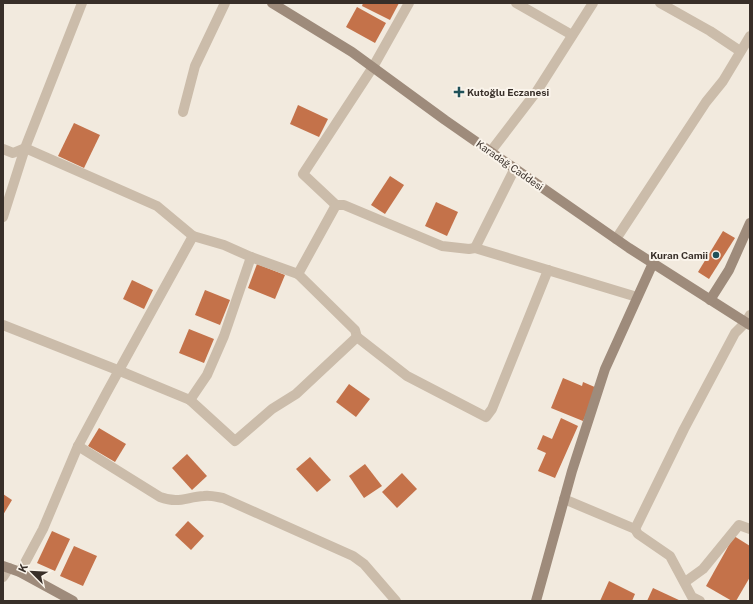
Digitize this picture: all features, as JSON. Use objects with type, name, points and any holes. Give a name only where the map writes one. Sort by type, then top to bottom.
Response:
[{"type":"street","points":[[3,217],[25,148],[82,3]]},
{"type":"street","points":[[183,112],[195,66],[225,3]]},
{"type":"street","name":"Karadağ Caddesi","points":[[272,3],[352,52],[491,152],[652,263],[710,300],[749,320]]},
{"type":"street","points":[[409,3],[373,68],[303,174],[336,204],[344,205],[442,246],[469,249],[475,248],[637,297]]},
{"type":"street","points":[[516,3],[572,35]]},
{"type":"street","points":[[491,152],[537,91],[593,3]]},
{"type":"street","points":[[660,3],[710,31],[740,51]]},
{"type":"street","points":[[616,239],[706,102],[724,81],[750,36]]},
{"type":"street","points":[[3,149],[13,153],[25,148],[157,206],[193,236],[224,245],[251,257],[298,274],[355,330],[357,337],[407,376],[486,417],[492,409],[548,270]]},
{"type":"street","points":[[475,248],[515,168]]},
{"type":"street","points":[[298,274],[336,204]]},
{"type":"street","points":[[710,300],[729,270],[750,223]]},
{"type":"street","points":[[20,572],[44,528],[78,446],[193,236]]},
{"type":"street","points":[[190,400],[207,375],[224,336],[251,257]]},
{"type":"street","points":[[536,601],[564,499],[605,369],[652,263]]},
{"type":"street","points":[[635,529],[684,429],[735,334],[749,320]]},
{"type":"street","points":[[3,325],[190,400],[234,441],[272,409],[296,394],[357,337]]},
{"type":"street","points":[[78,446],[160,497],[170,501],[204,496],[223,498],[353,556],[364,564],[396,601]]},
{"type":"street","points":[[564,499],[635,529],[638,534],[670,556],[692,597],[700,601]]},
{"type":"street","points":[[685,582],[703,569],[739,525],[750,529]]},
{"type":"street","points":[[5,570],[20,572],[73,601]]},
{"type":"building","points":[[363,3],[399,3],[390,20],[362,6]]},
{"type":"building","points":[[357,7],[386,23],[375,43],[346,27]]},
{"type":"building","points":[[298,105],[328,119],[319,137],[290,124]]},
{"type":"building","points":[[74,123],[100,135],[84,168],[58,156]]},
{"type":"building","points":[[390,176],[404,185],[385,214],[371,205]]},
{"type":"building","points":[[436,202],[458,212],[447,236],[425,226]]},
{"type":"building","name":"Kuran Camii","points":[[723,231],[735,238],[709,279],[698,272]]},
{"type":"building","points":[[257,264],[285,275],[275,299],[248,288]]},
{"type":"building","points":[[132,280],[153,290],[144,309],[123,299]]},
{"type":"building","points":[[205,290],[230,300],[220,325],[195,315]]},
{"type":"building","points":[[189,329],[214,339],[204,363],[179,353]]},
{"type":"building","points":[[563,378],[582,386],[583,382],[597,388],[583,421],[551,408]]},
{"type":"building","points":[[349,384],[370,399],[356,417],[336,402]]},
{"type":"building","points":[[561,418],[578,426],[555,478],[538,471],[546,453],[537,449],[543,435],[552,439]]},
{"type":"building","points":[[99,428],[126,444],[115,462],[88,446]]},
{"type":"building","points":[[187,454],[207,476],[192,490],[172,468]]},
{"type":"building","points":[[310,457],[331,480],[317,492],[296,469]]},
{"type":"building","points":[[365,464],[382,486],[364,498],[349,476]]},
{"type":"building","points":[[402,473],[417,489],[397,508],[382,492]]},
{"type":"building","points":[[3,494],[12,500],[3,515]]},
{"type":"building","points":[[188,521],[204,536],[191,550],[175,535]]},
{"type":"building","points":[[52,531],[70,539],[55,571],[37,563]]},
{"type":"building","points":[[734,536],[750,546],[750,577],[736,601],[732,601],[706,586]]},
{"type":"building","points":[[74,546],[97,556],[83,586],[60,576]]},
{"type":"building","points":[[609,581],[635,594],[632,601],[600,601]]},
{"type":"building","points":[[653,588],[681,601],[647,601]]},
{"type":"place","name":"Kutoğlu Eczanesi","points":[[459,92]]},
{"type":"place","name":"Kuran Camii","points":[[716,255]]}]
